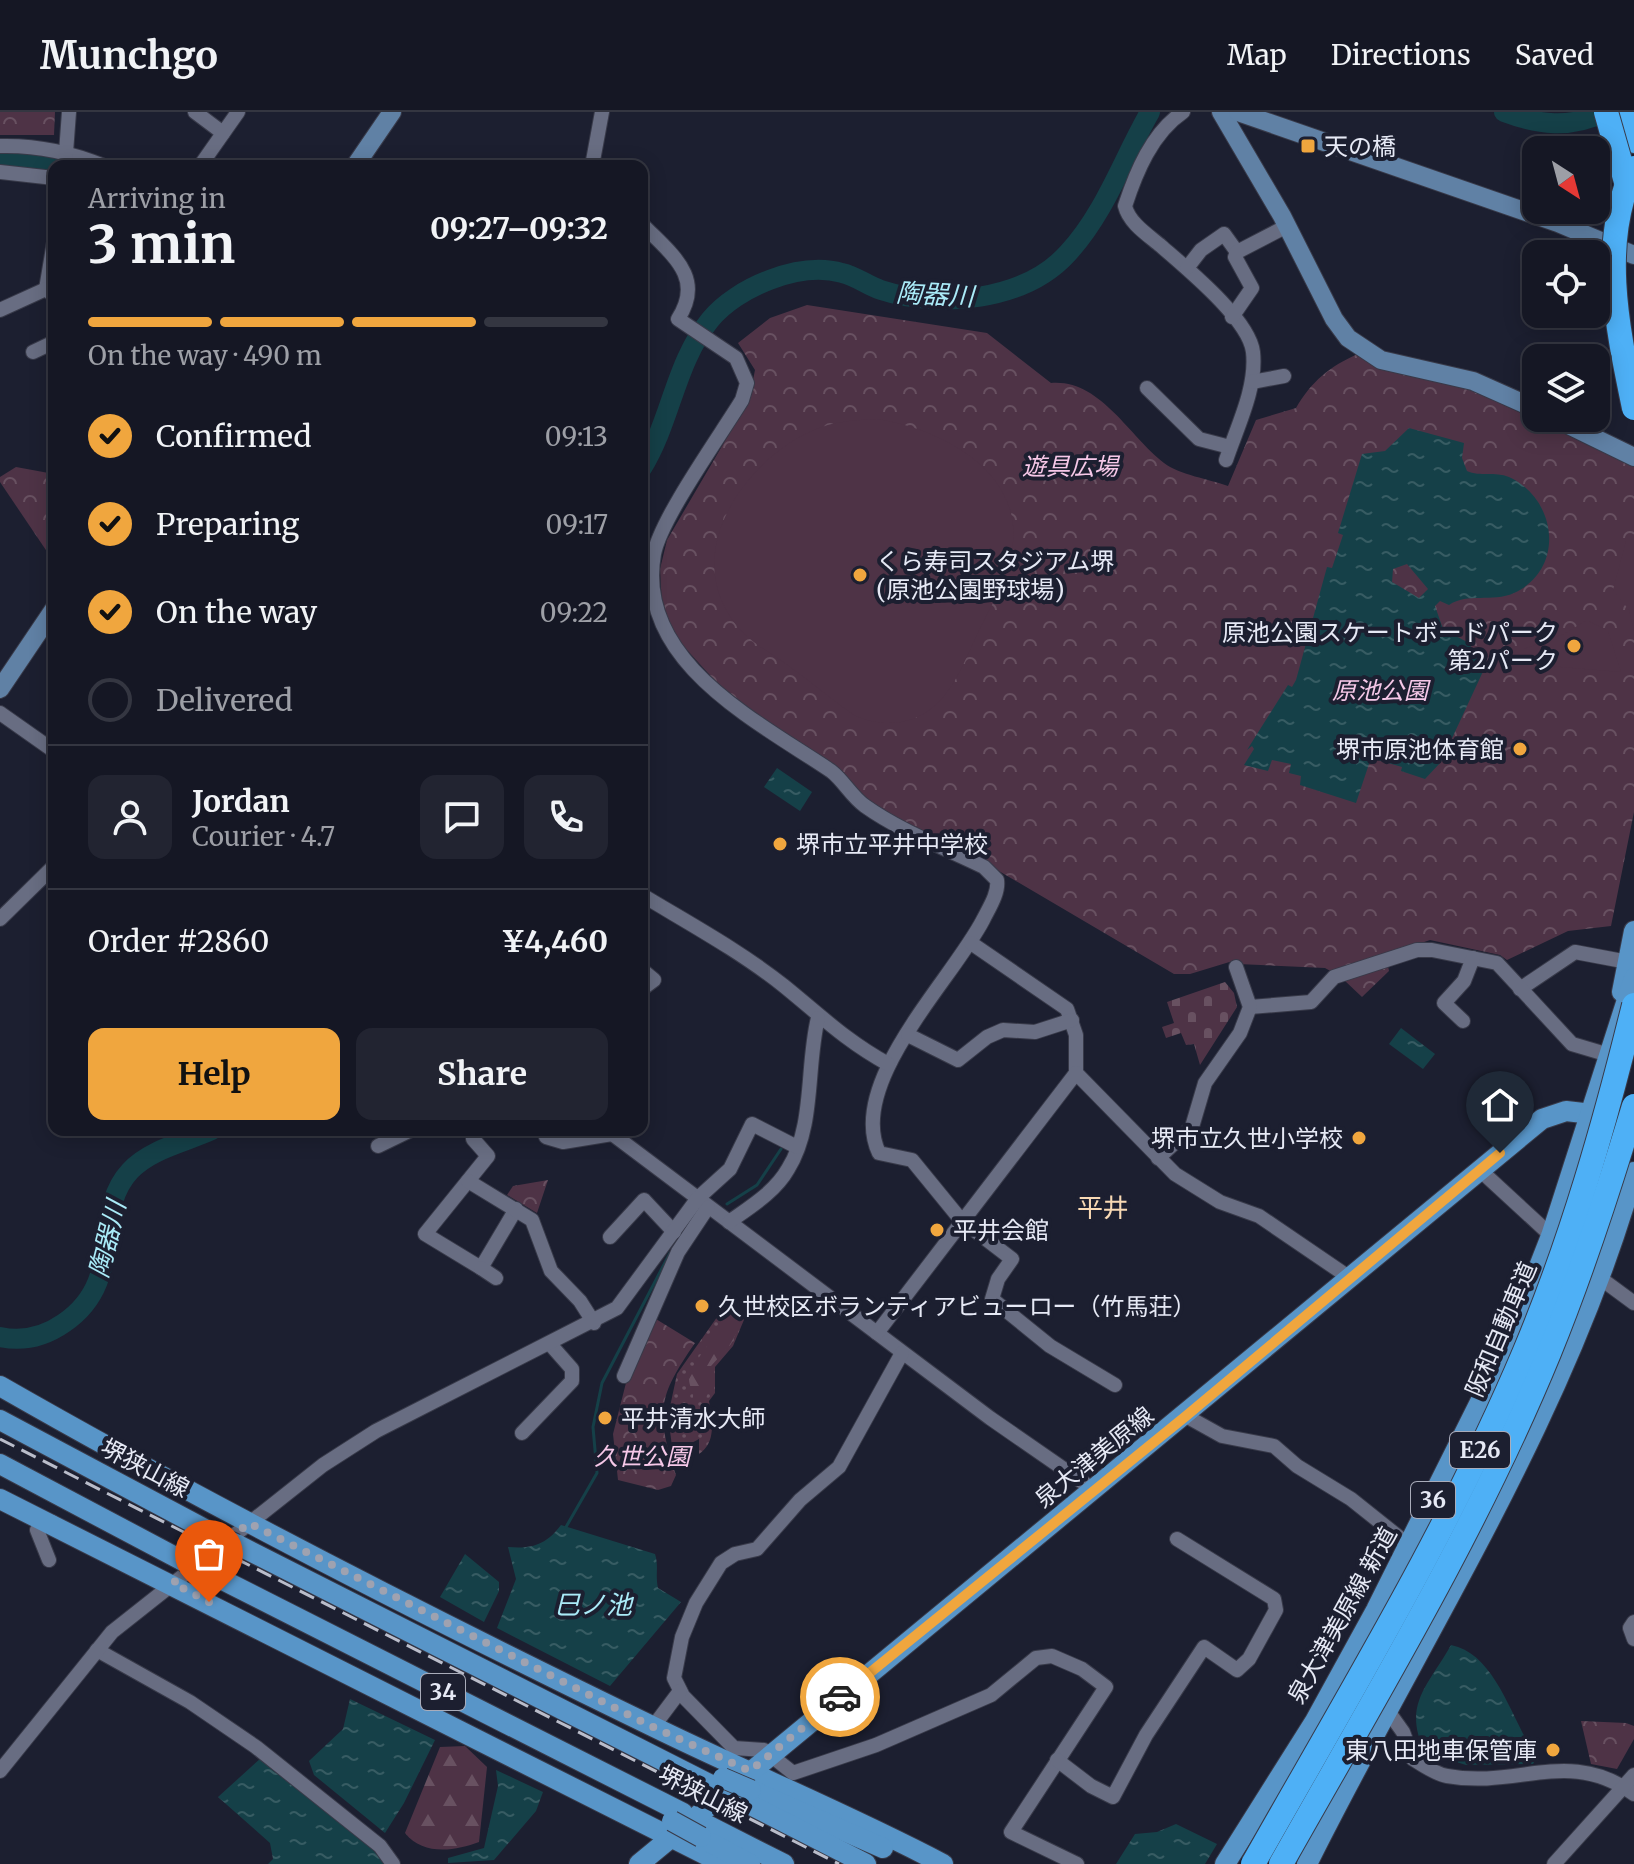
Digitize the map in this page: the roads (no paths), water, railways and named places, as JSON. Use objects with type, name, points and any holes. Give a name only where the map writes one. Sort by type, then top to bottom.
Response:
[{"type":"highway","points":[[1606,112],[1634,210]]},
{"type":"highway","points":[[1625,112],[1634,141]]},
{"type":"highway","points":[[1634,168],[1621,202],[1614,257],[1618,321],[1634,408]]},
{"type":"highway","name":"阪和自動車道","points":[[1253,1864],[1434,1539],[1525,1351],[1590,1172],[1634,1005]]},
{"type":"highway","name":"E26","points":[[1281,1864],[1404,1646],[1504,1453],[1582,1268],[1634,1106]]},
{"type":"main road","name":"36","points":[[1590,1112],[1609,1055],[1631,970],[1634,931]]},
{"type":"main road","name":"泉大津美原線","points":[[639,1864],[676,1824],[747,1787],[771,1754],[1186,1416],[1542,1119],[1566,1111],[1634,1120]]},
{"type":"main road","name":"泉大津美原線 新道","points":[[1225,1864],[1315,1721],[1410,1546],[1508,1346],[1551,1236],[1590,1112]]},
{"type":"main road","name":"36","points":[[1307,1864],[1518,1469],[1574,1349],[1634,1172]]},
{"type":"main road","points":[[0,1386],[249,1523],[653,1727],[747,1787],[917,1864]]},
{"type":"main road","name":"堺狭山線","points":[[0,1420],[216,1535],[598,1727],[718,1782],[747,1787],[866,1864]]},
{"type":"main road","name":"堺狭山線","points":[[0,1464],[183,1561],[598,1770],[676,1824],[705,1832],[784,1864]]},
{"type":"main road","points":[[0,1499],[676,1824],[724,1864]]},
{"type":"main road","points":[[747,1787],[851,1816],[943,1864]]},
{"type":"main road","points":[[705,1832],[750,1864]]},
{"type":"street","points":[[0,146],[30,146],[66,159],[69,112]]},
{"type":"street","points":[[195,112],[223,133]]},
{"type":"street","points":[[204,160],[238,112]]},
{"type":"street","points":[[593,160],[602,112]]},
{"type":"street","points":[[1147,388],[1199,439],[1228,454],[1252,382],[1250,339],[1211,289],[1136,225],[1125,206],[1150,148],[1162,129],[1183,112]]},
{"type":"street","points":[[1221,112],[1287,226],[1334,319],[1348,338],[1365,351],[1392,363],[1473,381],[1522,403]]},
{"type":"street","points":[[1238,112],[1558,223],[1626,252],[1634,210]]},
{"type":"street","points":[[358,160],[382,115]]},
{"type":"street","points":[[0,172],[48,177]]},
{"type":"street","points":[[1232,317],[1252,288],[1235,257],[1237,252],[1287,226]]},
{"type":"street","points":[[648,230],[669,252],[689,281],[690,300],[678,319],[688,329],[736,358],[745,372],[745,392],[659,537],[652,568],[657,617],[667,636],[708,683],[744,715],[834,773],[868,808],[991,872],[998,886],[971,943],[888,1064],[876,1098],[872,1139],[879,1153],[912,1160],[961,1220],[1012,1259],[998,1279],[992,1299],[1050,1346],[1115,1385]]},
{"type":"street","points":[[1187,268],[1201,250],[1224,234],[1237,252]]},
{"type":"street","points":[[0,310],[48,293]]},
{"type":"street","points":[[33,352],[48,345]]},
{"type":"street","points":[[1252,382],[1284,376]]},
{"type":"street","points":[[1583,432],[1634,457]]},
{"type":"street","points":[[0,689],[48,618]]},
{"type":"street","points":[[0,713],[48,747]]},
{"type":"street","points":[[0,919],[48,872]]},
{"type":"street","points":[[648,899],[732,949],[784,986],[818,1018],[888,1064]]},
{"type":"street","points":[[877,1333],[1076,1073],[1076,1035],[1067,1009],[971,943]]},
{"type":"street","points":[[1250,1007],[1311,1002],[1334,977],[1417,950],[1497,963],[1572,1044],[1609,1055]]},
{"type":"street","points":[[1520,989],[1575,952],[1631,970]]},
{"type":"street","points":[[1463,1021],[1444,1003],[1464,981],[1473,958]]},
{"type":"street","points":[[1158,1158],[1192,1127],[1205,1083],[1240,1033],[1250,1007],[1236,967]]},
{"type":"street","points":[[729,1222],[765,1196],[788,1169],[797,1147],[818,1018]]},
{"type":"street","points":[[908,1035],[958,1060],[987,1037],[1003,1030],[1035,1032],[1072,1020]]},
{"type":"street","points":[[1076,1073],[1175,1174],[1220,1202],[1259,1216],[1350,1278]]},
{"type":"street","points":[[0,1771],[112,1632],[323,1465],[376,1431],[594,1323],[617,1308],[674,1232],[703,1203],[730,1169],[752,1124],[797,1147]]},
{"type":"street","points":[[378,1146],[399,1136]]},
{"type":"street","points":[[546,1137],[563,1142],[591,1136]]},
{"type":"street","points":[[614,1136],[902,1353],[1094,1490]]},
{"type":"street","points":[[473,1139],[488,1156],[425,1234],[496,1278]]},
{"type":"street","points":[[1480,1170],[1599,1278],[1634,1303]]},
{"type":"street","points":[[468,1181],[532,1220],[551,1271],[580,1301],[594,1323]]},
{"type":"street","points":[[610,1237],[644,1200],[674,1232]]},
{"type":"street","points":[[624,1376],[672,1262],[703,1203]]},
{"type":"street","points":[[481,1268],[516,1209]]},
{"type":"street","points":[[522,1433],[572,1381],[572,1369],[550,1344]]},
{"type":"street","points":[[902,1353],[839,1467],[800,1500],[757,1549],[735,1554],[721,1563],[696,1603],[682,1637],[674,1678],[680,1691],[734,1748],[764,1750],[785,1770],[793,1773],[876,1745],[991,1695],[1036,1658],[1052,1656],[1082,1669],[1106,1687],[1011,1832],[1077,1864]]},
{"type":"street","points":[[1186,1416],[1222,1436],[1274,1446],[1297,1466],[1351,1499],[1410,1546]]},
{"type":"street","points":[[49,1560],[37,1530],[52,1522]]},
{"type":"street","points":[[1057,1760],[1091,1786],[1113,1797],[1146,1735],[1204,1647],[1237,1670],[1249,1659],[1276,1610],[1274,1599],[1177,1539]]},
{"type":"street","points":[[1634,1622],[1630,1628],[1634,1639]]},
{"type":"street","points":[[97,1650],[190,1702],[256,1747],[380,1846],[393,1864]]},
{"type":"street","points":[[653,1727],[680,1691]]},
{"type":"street","points":[[1388,1711],[1403,1732],[1413,1759],[1443,1776],[1488,1779],[1571,1769],[1610,1777],[1629,1785]]},
{"type":"street","points":[[1554,1864],[1629,1785],[1634,1760]]},
{"type":"water","points":[[1409,428],[1464,443],[1462,458],[1467,471],[1509,477],[1525,487],[1537,501],[1549,534],[1548,552],[1542,568],[1531,582],[1514,593],[1464,599],[1449,605],[1440,601],[1435,606],[1443,629],[1467,642],[1486,665],[1441,762],[1425,779],[1401,771],[1402,767],[1371,758],[1356,803],[1300,785],[1301,776],[1289,773],[1291,764],[1272,760],[1268,771],[1244,765],[1254,749],[1252,746],[1247,750],[1288,685],[1292,687],[1296,680],[1327,567],[1332,568],[1343,535],[1338,533],[1362,454],[1385,451]],"holes":[[[1407,564],[1428,589],[1419,598],[1392,582],[1393,569]]]},
{"type":"water","points":[[777,768],[812,792],[800,811],[764,787]]},
{"type":"water","points":[[1401,1028],[1435,1054],[1423,1069],[1389,1044]]},
{"type":"water","name":"巳ノ池","points":[[561,1525],[655,1554],[658,1588],[681,1602],[610,1686],[497,1628],[516,1579],[508,1547],[538,1544]]},
{"type":"water","points":[[465,1554],[499,1582],[499,1591],[484,1622],[440,1597]]},
{"type":"water","points":[[1451,1645],[1467,1651],[1492,1675],[1537,1757],[1533,1764],[1466,1765],[1425,1752],[1416,1721],[1417,1708],[1427,1684]]},
{"type":"water","points":[[350,1699],[435,1740],[404,1803],[385,1833],[314,1775],[309,1761],[343,1729]]},
{"type":"water","points":[[261,1758],[383,1857],[385,1864],[268,1864],[273,1859],[270,1843],[218,1797]]},
{"type":"water","points":[[496,1770],[543,1792],[536,1811],[494,1860],[448,1863],[448,1858],[484,1848],[498,1786]]},
{"type":"water","points":[[1176,1824],[1217,1844],[1205,1864],[1116,1864],[1135,1834],[1157,1832]]},
{"type":"waterway","name":"陶器川","points":[[648,457],[698,337],[710,320],[736,297],[753,287],[789,274],[825,270],[852,276],[881,290],[929,299],[980,297],[1029,282],[1068,253],[1093,221],[1150,112]]},
{"type":"waterway","name":"陶器川","points":[[1504,112],[1529,120],[1554,123],[1579,121],[1605,112]]},
{"type":"waterway","points":[[0,162],[48,165]]},
{"type":"waterway","name":"陶器川","points":[[0,1337],[17,1339],[41,1335],[64,1323],[83,1306],[95,1287],[102,1267],[118,1188],[138,1163],[197,1136]]},
{"type":"waterway","points":[[727,1204],[757,1185],[781,1149]]},
{"type":"waterway","points":[[566,1527],[597,1473],[593,1427],[602,1383],[670,1253]]},
{"type":"railway","points":[[0,1439],[839,1864]]},
{"type":"place","name":"天の橋","points":[[1308,146]]},
{"type":"place","name":"くら寿司スタジアム堺 (原池公園野球場)","points":[[860,575]]},
{"type":"place","name":"原池公園スケートボードパーク 第2パーク","points":[[1574,646]]},
{"type":"place","name":"堺市原池体育館","points":[[1520,749]]},
{"type":"place","name":"堺市立平井中学校","points":[[780,844]]},
{"type":"place","name":"堺市立久世小学校","points":[[1359,1138]]},
{"type":"place","name":"平井会館","points":[[937,1230]]},
{"type":"place","name":"久世校区ボランティアビューロー（竹馬荘）","points":[[702,1306]]},
{"type":"place","name":"平井清水大師","points":[[605,1418]]},
{"type":"place","name":"東八田地車保管庫","points":[[1553,1750]]},
{"type":"district","name":"平井","points":[[1103,1207]]},
{"type":"park label","name":"遊具広場","points":[[1070,466]]},
{"type":"park label","name":"原池公園","points":[[1380,690]]},
{"type":"park label","name":"久世公園","points":[[642,1456]]}]
